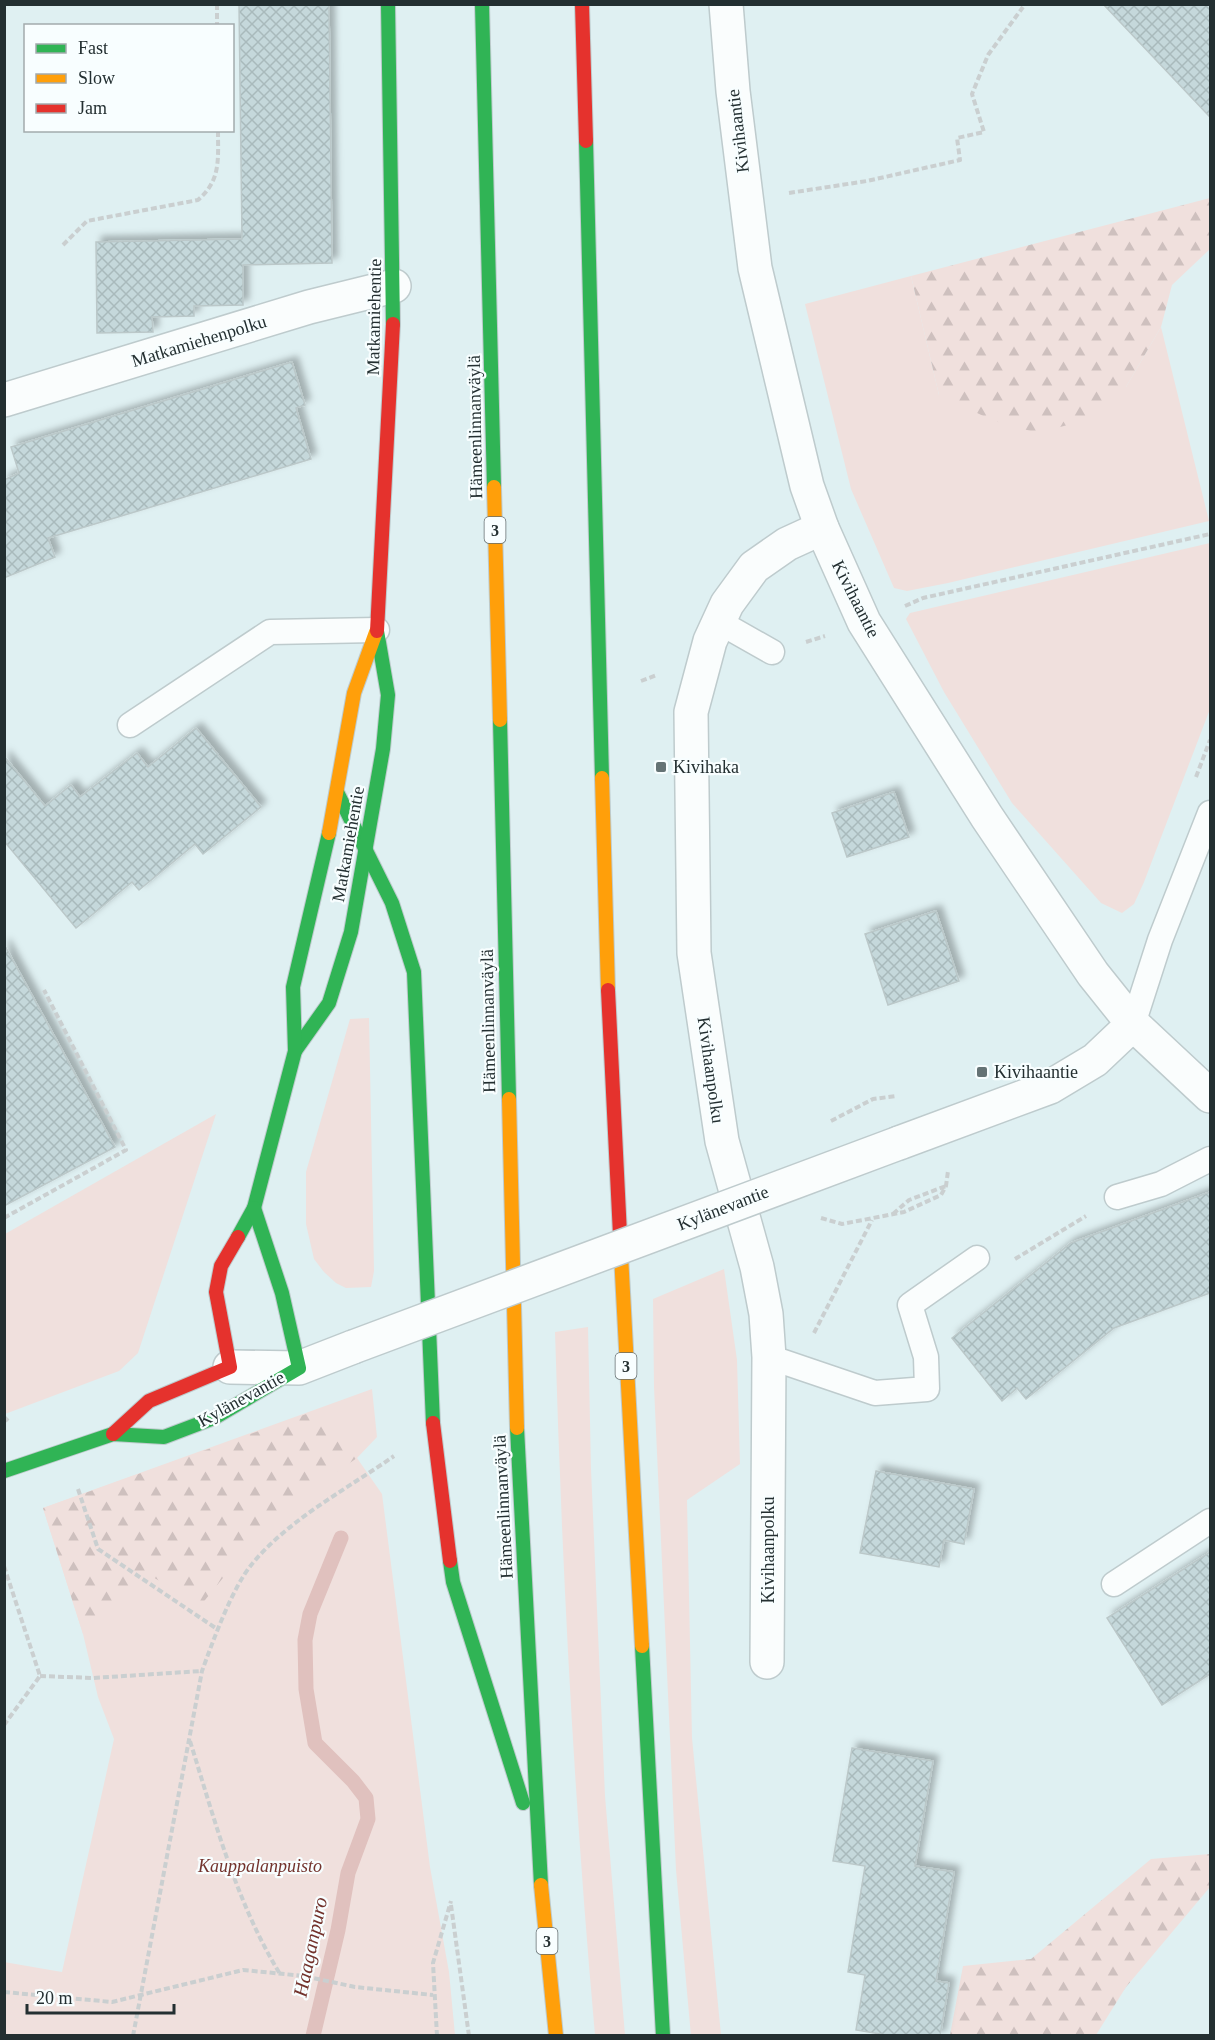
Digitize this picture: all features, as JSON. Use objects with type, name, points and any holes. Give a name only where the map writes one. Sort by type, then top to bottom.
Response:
[{"type":"main road","name":"Matkamiehentie","points":[[295,1051],[329,1003],[351,932],[383,749],[388,695],[377,630],[391,403],[394,286],[388,4]]},
{"type":"main road","name":"Hämeenlinnanväylä","points":[[482,4],[517,1428],[537,1847],[556,2036]]},
{"type":"main road","name":"3","points":[[582,4],[609,1043],[663,2036]]},
{"type":"main road","name":"Matkamiehentie","points":[[230,1367],[216,1292],[221,1266],[254,1208],[295,1051],[293,987],[338,794],[354,693],[377,630]]},
{"type":"main road","points":[[338,794],[367,848],[408,940],[414,972],[433,1432],[453,1582],[537,1847]]},
{"type":"main road","points":[[254,1208],[282,1293],[299,1368]]},
{"type":"main road","name":"Kylänevantie","points":[[113,1434],[149,1401],[230,1367]]},
{"type":"main road","name":"Kylänevantie","points":[[4,1471],[113,1434],[164,1437],[214,1418],[299,1368]]},
{"type":"street","name":"Kivihaantie","points":[[726,4],[732,91],[755,268],[807,486],[822,528],[852,597],[883,651],[1059,925],[1133,1024],[1210,1096]]},
{"type":"street","name":"Matkamiehenpolku","points":[[4,400],[309,307],[394,286]]},
{"type":"street","name":"Kivihaanpolku","points":[[767,1662],[769,1357],[766,1314],[757,1267],[722,1141],[694,953],[691,712],[710,641],[727,604],[754,567],[787,544],[822,528]]},
{"type":"street","name":"Kylänevantie","points":[[230,1367],[299,1368],[1050,1087],[1095,1060],[1133,1024]]},
{"type":"lane","points":[[719,622],[772,652]]},
{"type":"lane","points":[[130,725],[270,632],[377,630]]},
{"type":"lane","points":[[1133,1024],[1160,940],[1210,813]]},
{"type":"lane","points":[[1117,1197],[1161,1184],[1210,1159]]},
{"type":"lane","points":[[769,1357],[875,1393],[927,1389],[926,1357],[910,1305],[977,1258]]},
{"type":"lane","points":[[1114,1584],[1210,1521]]},
{"type":"path","points":[[217,4],[217,24]]},
{"type":"path","points":[[786,194],[867,181],[960,160],[957,138],[984,132],[972,94],[988,55],[1023,7]]},
{"type":"path","points":[[63,245],[87,221],[198,201],[211,188],[218,164],[218,132]]},
{"type":"path","points":[[897,609],[923,598],[1210,534]]},
{"type":"path","points":[[4,1218],[126,1150],[44,990]]},
{"type":"path","points":[[810,1214],[842,1224],[904,1212],[941,1195],[946,1185],[948,1167]]},
{"type":"path","points":[[893,1215],[909,1200],[946,1185]]},
{"type":"path","points":[[977,1258],[1005,1265],[1117,1197]]},
{"type":"path","points":[[769,1357],[805,1349],[828,1308],[853,1252],[872,1220]]},
{"type":"path","points":[[133,2036],[202,1671],[217,1629],[252,1564],[291,1527],[394,1456]]},
{"type":"path","points":[[77,1486],[98,1549],[217,1629]]},
{"type":"path","points":[[4,1566],[40,1676]]},
{"type":"path","points":[[40,1676],[93,1678],[202,1671]]},
{"type":"path","points":[[4,1725],[40,1676]]},
{"type":"path","points":[[190,1740],[235,1883],[258,1937],[281,1974]]},
{"type":"path","points":[[437,2036],[433,1963],[451,1901],[469,2036]]},
{"type":"path","points":[[4,1992],[112,2002],[142,1992],[243,1970],[304,1976],[355,1987],[433,1995]]},
{"type":"green space","points":[[1210,198],[1210,249],[1172,285],[1161,327],[1126,387],[1097,417],[1038,433],[994,421],[939,395],[911,276]]},
{"type":"green space","points":[[911,276],[939,395],[1126,387],[1161,327],[1209,521],[948,583],[907,591],[894,588],[851,489],[805,304]]},
{"type":"green space","points":[[1210,543],[1210,709],[1144,882],[1134,904],[1122,913],[1101,903],[1012,803],[944,692],[906,619],[910,613]]},
{"type":"green space","points":[[369,1018],[374,1271],[371,1287],[346,1288],[336,1283],[314,1259],[306,1224],[306,1172],[350,1019]]},
{"type":"green space","points":[[216,1114],[138,1353],[119,1371],[5,1414],[5,1234]]},
{"type":"green space","points":[[724,1269],[737,1360],[740,1464],[687,1500],[692,1738],[721,2035],[691,2036],[676,1870],[654,1387],[653,1299]]},
{"type":"green space","points":[[588,1327],[591,1469],[605,1796],[625,2035],[595,2035],[570,1684],[555,1332]]},
{"type":"green space","name":"Kauppalanpuisto","points":[[372,1389],[377,1437],[357,1458],[382,1494],[430,1867],[449,1972],[455,2035],[5,2035],[4,1962],[62,1972],[114,1739],[98,1697],[83,1634],[43,1508]]},
{"type":"green space","points":[[323,1408],[357,1458],[275,1514],[201,1605],[151,1576],[83,1634],[43,1508]]},
{"type":"green space","points":[[1210,1854],[1210,1887],[1126,1987],[1096,2035],[950,2035],[963,1966],[1031,1959],[1151,1859]]},
{"type":"building","points":[[239,4],[329,4],[332,263],[243,265],[243,305],[194,306],[194,316],[152,317],[153,332],[97,333],[96,242],[242,239]]},
{"type":"building","points":[[1103,4],[1210,4],[1210,117]]},
{"type":"building","points":[[292,362],[305,405],[296,408],[311,459],[48,538],[55,557],[4,578],[4,480],[19,473],[11,447]]},
{"type":"building","points":[[196,728],[261,807],[203,854],[195,844],[139,890],[132,882],[76,928],[4,841],[4,756],[45,806],[71,785],[80,797],[137,753],[148,767]]},
{"type":"building","points":[[894,792],[909,837],[847,857],[832,813]]},
{"type":"building","points":[[936,911],[959,981],[888,1005],[865,934]]},
{"type":"building","points":[[4,944],[115,1147],[4,1206]]},
{"type":"building","points":[[1210,1192],[1210,1293],[1114,1328],[1026,1399],[1017,1388],[1002,1401],[952,1338],[1071,1243]]},
{"type":"building","points":[[876,1471],[974,1489],[964,1544],[944,1540],[939,1567],[860,1553]]},
{"type":"building","points":[[1210,1552],[1210,1674],[1162,1705],[1107,1618]]},
{"type":"building","points":[[852,1748],[933,1761],[915,1866],[954,1872],[936,1981],[949,1983],[940,2036],[892,2036],[856,2030],[865,1975],[848,1972],[865,1866],[833,1861]]},
{"type":"waterway","name":"Haaganpuro","points":[[313,2036],[338,1930],[348,1873],[368,1819],[366,1798],[353,1781],[315,1743],[306,1689],[305,1640],[310,1614],[341,1538]]},
{"type":"traffic: fast","points":[[388,4],[393,324]]},
{"type":"traffic: fast","points":[[482,4],[494,487]]},
{"type":"traffic: fast","points":[[586,141],[602,778]]},
{"type":"traffic: fast","points":[[295,1051],[329,1003],[351,932],[383,749],[388,695],[377,631]]},
{"type":"traffic: fast","points":[[500,720],[509,1099]]},
{"type":"traffic: fast","points":[[338,794],[392,903],[414,972],[433,1423]]},
{"type":"traffic: fast","points":[[238,1237],[254,1208],[295,1051],[293,987],[329,833]]},
{"type":"traffic: fast","points":[[4,1471],[113,1434],[164,1437],[214,1418],[299,1368],[282,1293],[254,1208]]},
{"type":"traffic: fast","points":[[517,1428],[541,1885]]},
{"type":"traffic: fast","points":[[450,1561],[453,1582],[523,1803]]},
{"type":"traffic: fast","points":[[642,1646],[663,2036]]},
{"type":"traffic: slow","points":[[494,487],[500,720]]},
{"type":"traffic: slow","points":[[329,833],[354,693],[376,632]]},
{"type":"traffic: slow","points":[[602,778],[608,990]]},
{"type":"traffic: slow","points":[[509,1099],[517,1428]]},
{"type":"traffic: slow","points":[[621,1255],[642,1646]]},
{"type":"traffic: slow","points":[[541,1885],[556,2036]]},
{"type":"traffic: jam","points":[[582,4],[586,141]]},
{"type":"traffic: jam","points":[[377,631],[393,324]]},
{"type":"traffic: jam","points":[[608,990],[621,1255]]},
{"type":"traffic: jam","points":[[113,1434],[149,1401],[230,1367],[216,1292],[221,1266],[238,1237]]},
{"type":"traffic: jam","points":[[433,1423],[450,1561]]},
{"type":"place","name":"Kivihaka","points":[[661,767]]},
{"type":"place","name":"Kivihaantie","points":[[982,1072]]}]
